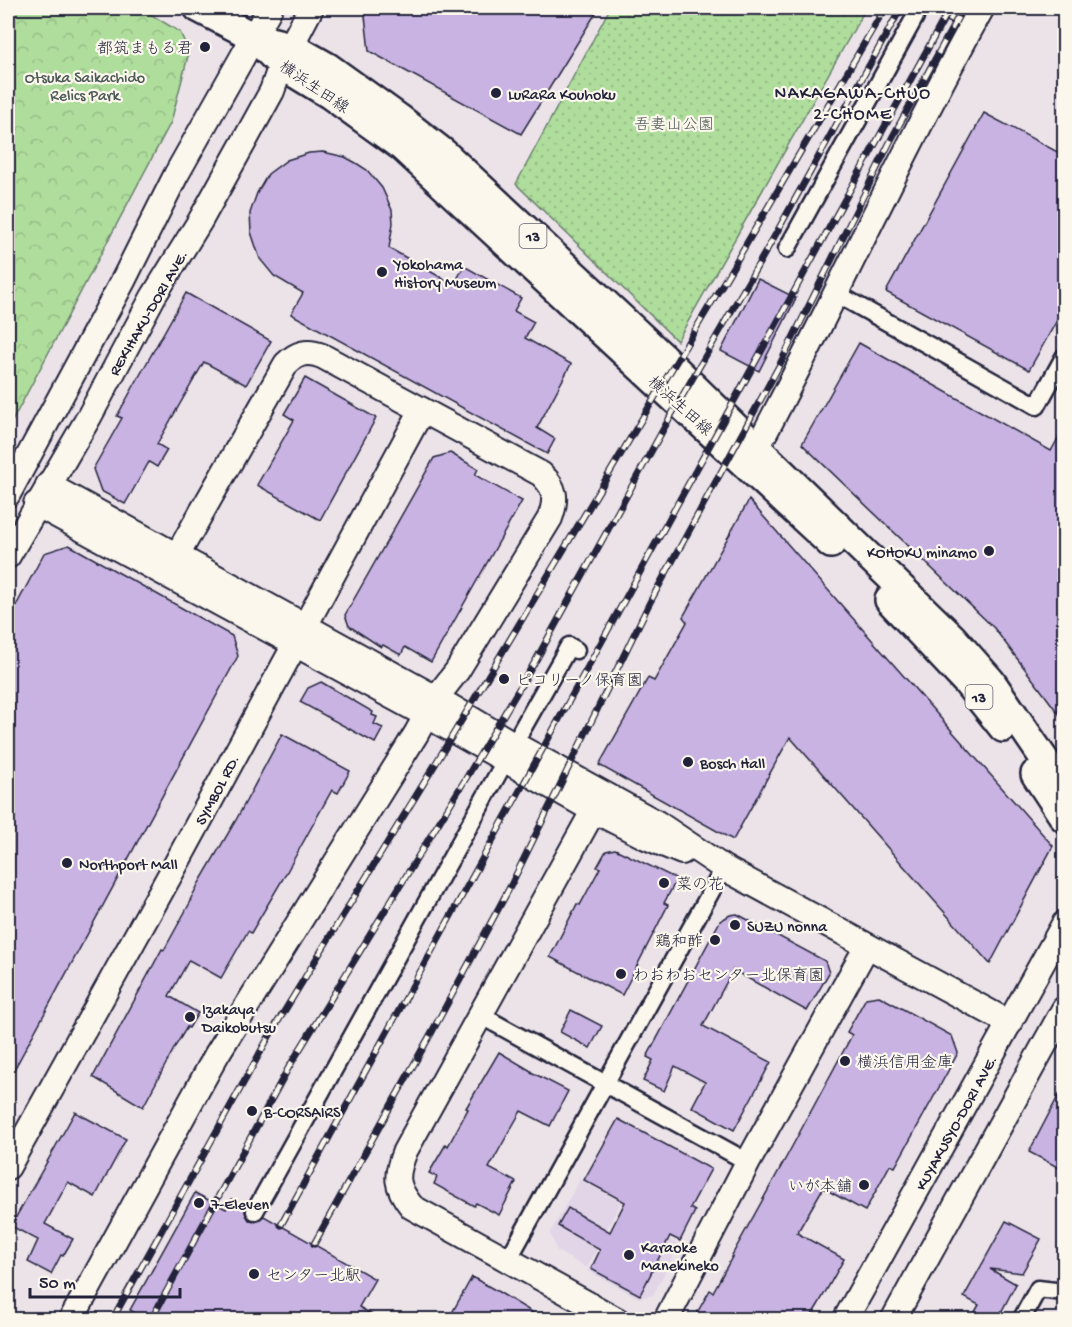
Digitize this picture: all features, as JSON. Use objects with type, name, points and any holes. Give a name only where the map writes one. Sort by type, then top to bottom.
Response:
[{"type":"main road","name":"横浜生田線","points":[[198,8],[286,56],[345,80],[399,118],[444,153],[662,356],[752,457],[967,683],[996,717],[1065,818]]},
{"type":"main road","name":"横浜生田線","points":[[752,457],[953,638],[991,681],[1065,788]]},
{"type":"street","name":"REKIHAKU-DORI AVE.","points":[[8,494],[124,279],[177,174],[270,8]]},
{"type":"street","name":"REKIHAKU-DORI AVE.","points":[[8,556],[42,494],[89,417],[153,297],[200,221],[244,142],[272,91],[286,56],[311,8]]},
{"type":"street","points":[[752,457],[977,16],[944,8]]},
{"type":"street","points":[[787,249],[915,17]]},
{"type":"street","points":[[837,294],[1037,406],[1065,357]]},
{"type":"street","points":[[71,1320],[217,1054],[431,706],[458,671],[550,518],[555,506],[555,494],[550,483],[541,474],[322,356],[314,352],[305,352],[295,355],[286,364],[172,565]]},
{"type":"street","name":"SYMBOL RD.","points":[[8,1167],[175,866],[422,410]]},
{"type":"street","points":[[42,494],[431,706],[598,802],[646,837],[724,868],[1010,1023]]},
{"type":"street","points":[[521,731],[569,646],[576,650]]},
{"type":"street","points":[[255,1210],[498,771]]},
{"type":"street","points":[[598,802],[405,1151],[399,1167],[398,1179],[402,1194],[412,1207],[617,1320]]},
{"type":"street","points":[[508,1260],[724,868]]},
{"type":"street","name":"KUYAKUSYO-DORI AVE.","points":[[845,1320],[1065,924]]},
{"type":"street","points":[[666,1320],[748,1162],[867,946]]},
{"type":"street","points":[[893,1320],[1065,1008]]},
{"type":"street","points":[[480,1015],[748,1162]]},
{"type":"street","points":[[1021,1320],[1038,1289],[1065,1292]]},
{"type":"shaded area","points":[[580,1179],[621,1202],[587,1268],[557,1251],[550,1233]]},
{"type":"shaded area","name":"Karaoke Manekineko","points":[[619,1213],[679,1245],[653,1295],[639,1298],[588,1271]]},
{"type":"green space","name":"Otsuka Saikachido Relics Park","points":[[8,8],[140,8],[180,32],[189,52],[171,122],[8,429]]},
{"type":"green space","name":"吾妻山公園","points":[[610,8],[866,8],[677,341],[516,184]]},
{"type":"building","name":"LuRaRa Kouhoku","points":[[370,8],[599,8],[521,134],[369,51],[365,16]]},
{"type":"building","points":[[984,113],[1065,156],[1065,306],[1029,370],[886,292]]},
{"type":"building","points":[[323,152],[345,157],[356,163],[367,170],[382,188],[392,210],[393,223],[389,248],[454,285],[464,266],[521,298],[514,311],[534,322],[525,338],[571,364],[537,428],[555,439],[547,454],[291,314],[303,293],[274,276],[260,259],[251,232],[250,213],[257,193],[268,174],[287,160],[309,153]]},
{"type":"building","points":[[758,279],[796,298],[759,371],[721,351]]},
{"type":"building","points":[[186,293],[271,341],[246,385],[204,362],[157,444],[167,450],[157,467],[149,462],[125,504],[101,491],[93,469],[122,418],[117,416]]},
{"type":"building","name":"KOHOKU minamo","points":[[859,343],[1051,451],[1065,426],[1065,722],[994,628],[802,444]]},
{"type":"building","points":[[305,378],[376,418],[320,520],[257,485],[294,420],[284,414]]},
{"type":"building","points":[[450,453],[478,469],[475,475],[522,501],[431,662],[405,647],[401,655],[383,645],[381,647],[349,626],[345,615],[434,458]]},
{"type":"building","points":[[749,500],[1053,846],[990,964],[790,737],[733,840],[599,765],[648,678],[654,681],[687,622],[683,617]]},
{"type":"building","name":"Northport Mall","points":[[69,545],[232,636],[238,656],[8,1081],[8,621],[44,553]]},
{"type":"building","points":[[321,682],[373,712],[372,715],[377,717],[374,724],[383,728],[375,743],[300,702],[308,688]]},
{"type":"building","points":[[282,734],[350,771],[338,793],[332,790],[251,933],[248,931],[221,978],[189,960],[169,996],[198,1013],[176,1045],[143,1107],[93,1077]]},
{"type":"building","points":[[615,849],[677,879],[664,903],[668,905],[622,995],[550,957],[577,904],[580,905],[600,868],[597,867],[606,851]]},
{"type":"building","points":[[737,914],[825,961],[829,973],[807,1011],[733,970],[703,1026],[771,1062],[734,1130],[692,1107],[705,1082],[675,1066],[664,1091],[643,1081],[653,1060],[647,1057],[720,921]]},
{"type":"building","points":[[879,996],[952,1036],[958,1053],[895,1167],[890,1165],[865,1211],[823,1188],[797,1233],[844,1259],[818,1305],[809,1320],[693,1320],[710,1290],[713,1292],[852,1035],[847,1032],[866,998]]},
{"type":"building","points":[[571,1010],[602,1026],[590,1048],[560,1032]]},
{"type":"building","points":[[499,1052],[568,1091],[550,1126],[521,1111],[509,1132],[489,1168],[516,1182],[499,1215],[476,1203],[474,1206],[434,1184],[437,1177],[429,1173],[446,1144],[448,1146],[468,1109],[466,1108]]},
{"type":"building","points":[[1065,1083],[1065,1171],[1029,1152]]},
{"type":"building","points":[[75,1112],[126,1139],[95,1197],[68,1182],[45,1224],[73,1239],[51,1274],[28,1262],[38,1240],[11,1226]]},
{"type":"building","points":[[618,1119],[711,1169],[690,1208],[695,1211],[680,1241],[670,1236],[640,1295],[591,1269],[600,1250],[558,1226],[568,1208],[610,1232],[625,1202],[584,1180]]},
{"type":"building","points":[[195,1193],[226,1209],[232,1199],[246,1206],[245,1212],[249,1220],[256,1221],[264,1216],[375,1279],[359,1307],[381,1320],[147,1320],[130,1310]]},
{"type":"building","points":[[1006,1221],[1041,1239],[1022,1273],[990,1269],[1016,1284],[997,1320],[970,1320],[979,1305],[964,1297]]},
{"type":"building","points":[[472,1277],[497,1291],[545,1320],[448,1320]]},
{"type":"railway","points":[[112,1320],[271,1033],[436,763],[885,8]]},
{"type":"railway","points":[[151,1320],[289,1067],[536,660],[901,8]]},
{"type":"railway","points":[[281,1225],[950,8]]},
{"type":"railway","points":[[314,1244],[510,887],[649,604],[779,366],[892,138],[963,8]]},
{"type":"place","name":"都筑まもる君","points":[[205,47]]},
{"type":"place","name":"LuRaRa Kouhoku","points":[[496,93]]},
{"type":"place","name":"Yokohama History Museum","points":[[382,272]]},
{"type":"place","name":"KOHOKU minamo","points":[[989,551]]},
{"type":"place","name":"ピコリーノ保育園","points":[[504,679]]},
{"type":"place","name":"Bosch Hall","points":[[688,762]]},
{"type":"place","name":"Northport Mall","points":[[67,863]]},
{"type":"place","name":"菜の花","points":[[664,883]]},
{"type":"place","name":"SUZU nonna","points":[[735,925]]},
{"type":"place","name":"鶏和酢","points":[[715,940]]},
{"type":"place","name":"わおわおセンター北保育園","points":[[621,974]]},
{"type":"place","name":"Izakaya Daikobutsu","points":[[190,1017]]},
{"type":"place","name":"横浜信用金庫","points":[[845,1061]]},
{"type":"place","name":"B-CORSAIRS","points":[[252,1111]]},
{"type":"place","name":"いが本舗","points":[[864,1185]]},
{"type":"place","name":"7-Eleven","points":[[199,1203]]},
{"type":"place","name":"Karaoke Manekineko","points":[[629,1255]]},
{"type":"place","name":"センター北駅","points":[[254,1274]]},
{"type":"district","name":"NAKAGAWA-CHUO 2-CHOME","points":[[853,102]]}]
